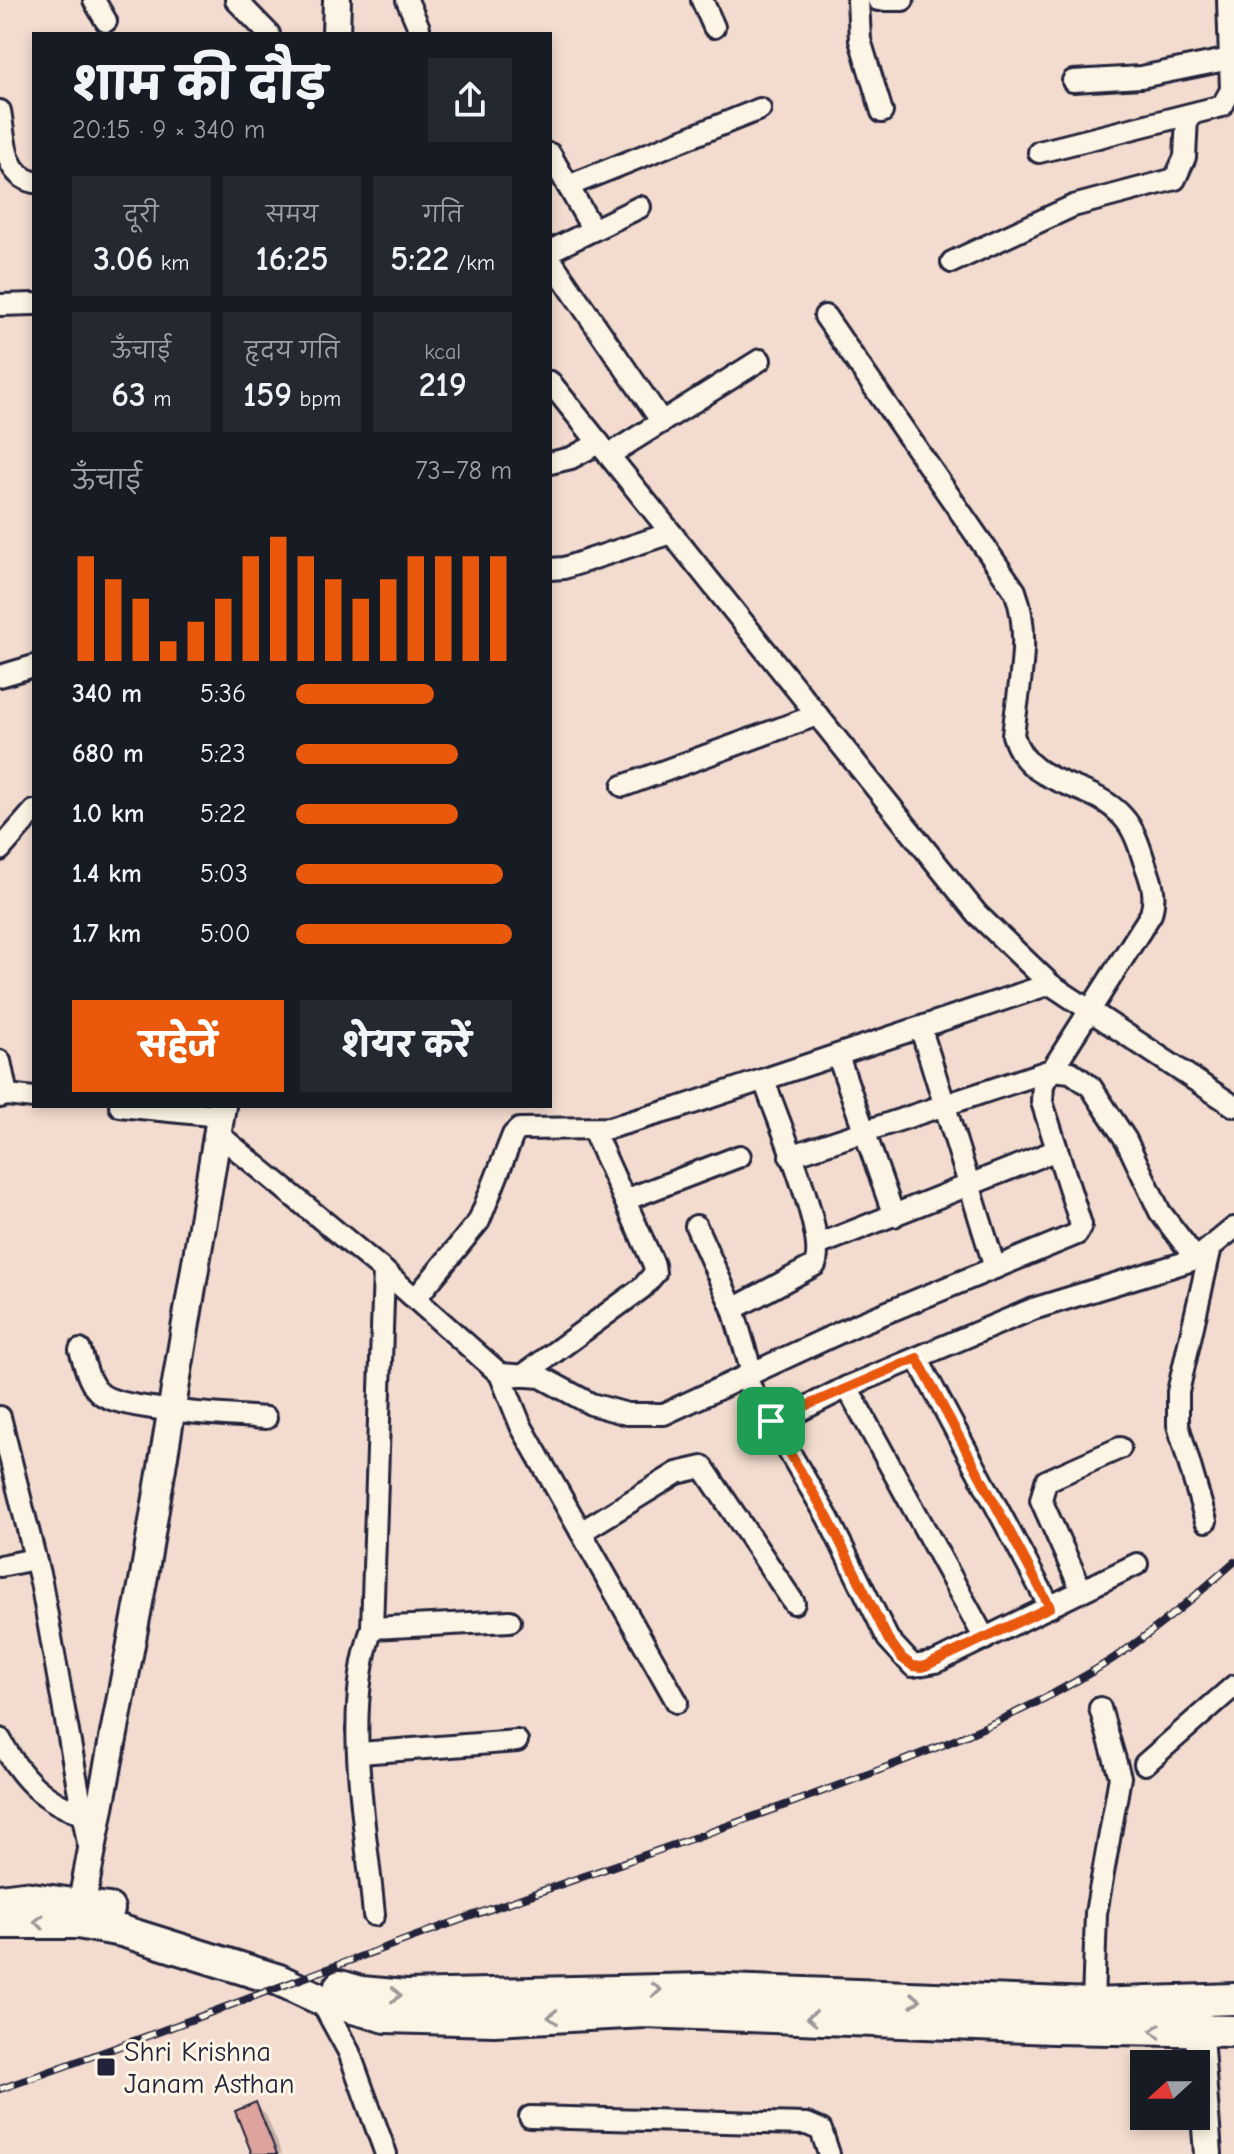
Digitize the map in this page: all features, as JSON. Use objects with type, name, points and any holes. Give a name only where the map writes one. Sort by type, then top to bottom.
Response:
[{"type":"main road","points":[[12,1898],[79,1913],[172,1926],[361,1992],[492,1997],[703,1989],[1093,2004],[1234,1999]]},
{"type":"main road","points":[[0,1923],[79,1913],[279,1980],[320,1999],[386,2017],[494,2020],[645,2012],[1234,2031]]},
{"type":"street","points":[[94,0],[106,21]]},
{"type":"street","points":[[236,0],[267,32]]},
{"type":"street","points":[[336,32],[337,0]]},
{"type":"street","points":[[407,0],[419,28]]},
{"type":"street","points":[[702,0],[714,27]]},
{"type":"street","points":[[858,0],[860,40],[882,112]]},
{"type":"street","points":[[878,0],[903,0]]},
{"type":"street","points":[[1039,152],[1209,112],[1228,100],[1228,0]]},
{"type":"street","points":[[1073,81],[1141,77],[1230,59]]},
{"type":"street","points":[[568,186],[760,109]]},
{"type":"street","points":[[952,262],[1073,206],[1175,179],[1185,157],[1187,117]]},
{"type":"street","points":[[1,119],[15,172],[32,181]]},
{"type":"street","points":[[552,158],[593,230]]},
{"type":"street","points":[[552,250],[640,207]]},
{"type":"street","points":[[552,262],[662,422]]},
{"type":"street","points":[[0,305],[32,304]]},
{"type":"street","points":[[500,1374],[541,1377],[591,1404],[649,1416],[664,1414],[1077,1234],[1081,1225],[1042,1102],[1043,1084],[1145,923],[1155,901],[1134,833],[1123,816],[1104,801],[1039,772],[1018,750],[1013,735],[1023,610],[1015,591],[825,316]]},
{"type":"street","points":[[552,463],[604,449],[662,422],[760,360]]},
{"type":"street","points":[[552,384],[977,914],[1050,984],[1234,1106]]},
{"type":"street","points":[[552,569],[564,568],[671,533]]},
{"type":"street","points":[[0,676],[32,667]]},
{"type":"street","points":[[623,786],[817,715]]},
{"type":"street","points":[[0,850],[32,813]]},
{"type":"street","points":[[416,1298],[479,1221],[513,1135],[519,1129],[593,1130],[678,1108],[1050,984]]},
{"type":"street","points":[[921,1029],[995,1268]]},
{"type":"street","points":[[838,1056],[894,1216]]},
{"type":"street","points":[[0,1061],[4,1096],[32,1098]]},
{"type":"street","points":[[790,1156],[1051,1070],[1071,1072],[1091,1087],[1126,1140],[1160,1212],[1203,1255]]},
{"type":"street","points":[[733,1309],[815,1265],[818,1245],[764,1080]]},
{"type":"street","points":[[135,1108],[220,1119],[500,1374],[521,1426],[677,1702]]},
{"type":"street","points":[[79,1913],[91,1864],[172,1409],[220,1119]]},
{"type":"street","points":[[522,1376],[651,1280],[654,1265],[593,1130]]},
{"type":"street","points":[[818,1245],[1057,1150]]},
{"type":"street","points":[[625,1200],[740,1156]]},
{"type":"street","points":[[696,1226],[733,1309],[748,1375],[828,1518],[888,1639],[902,1658],[913,1666],[923,1667],[1137,1564]]},
{"type":"street","points":[[771,1421],[783,1419],[847,1387],[1033,1309],[1203,1255],[1234,1228]]},
{"type":"street","points":[[1203,1255],[1178,1392],[1178,1425],[1206,1521]]},
{"type":"street","points":[[374,1915],[360,1753],[359,1689],[362,1657],[372,1628],[384,1271]]},
{"type":"street","points":[[80,1350],[98,1392],[107,1398],[172,1409],[266,1418]]},
{"type":"street","points":[[917,1358],[1050,1607]]},
{"type":"street","points":[[847,1387],[985,1639]]},
{"type":"street","points":[[0,1417],[35,1559],[85,1815],[91,1864]]},
{"type":"street","points":[[1081,1589],[1041,1500],[1041,1490],[1046,1481],[1120,1448]]},
{"type":"street","points":[[581,1532],[677,1473],[703,1467],[794,1603]]},
{"type":"street","points":[[0,1566],[35,1559]]},
{"type":"street","points":[[372,1628],[510,1621]]},
{"type":"street","points":[[1145,1764],[1234,1686]]},
{"type":"street","points":[[1093,2004],[1096,1913],[1120,1777],[1100,1708]]},
{"type":"street","points":[[0,1739],[10,1757],[40,1794],[58,1807],[85,1815]]},
{"type":"street","points":[[360,1753],[517,1741]]},
{"type":"street","points":[[320,1999],[349,2052],[386,2154]]},
{"type":"street","points":[[1196,2001],[1208,2154]]},
{"type":"street","points":[[530,2117],[807,2124],[821,2130],[829,2154]]},
{"type":"building","points":[[256,2102],[277,2154],[252,2154],[235,2111]]},
{"type":"railway","points":[[0,2089],[451,1923],[801,1799],[971,1733],[1034,1704],[1114,1658],[1167,1619],[1234,1562]]},
{"type":"place","name":"Shri Krishna Janam Asthan","points":[[106,2067]]},
{"type":"route","points":[[917,1358],[1050,1607],[936,1662],[923,1667],[913,1666],[902,1658],[888,1639],[828,1518],[771,1421],[777,1422],[847,1387],[917,1358]]}]
